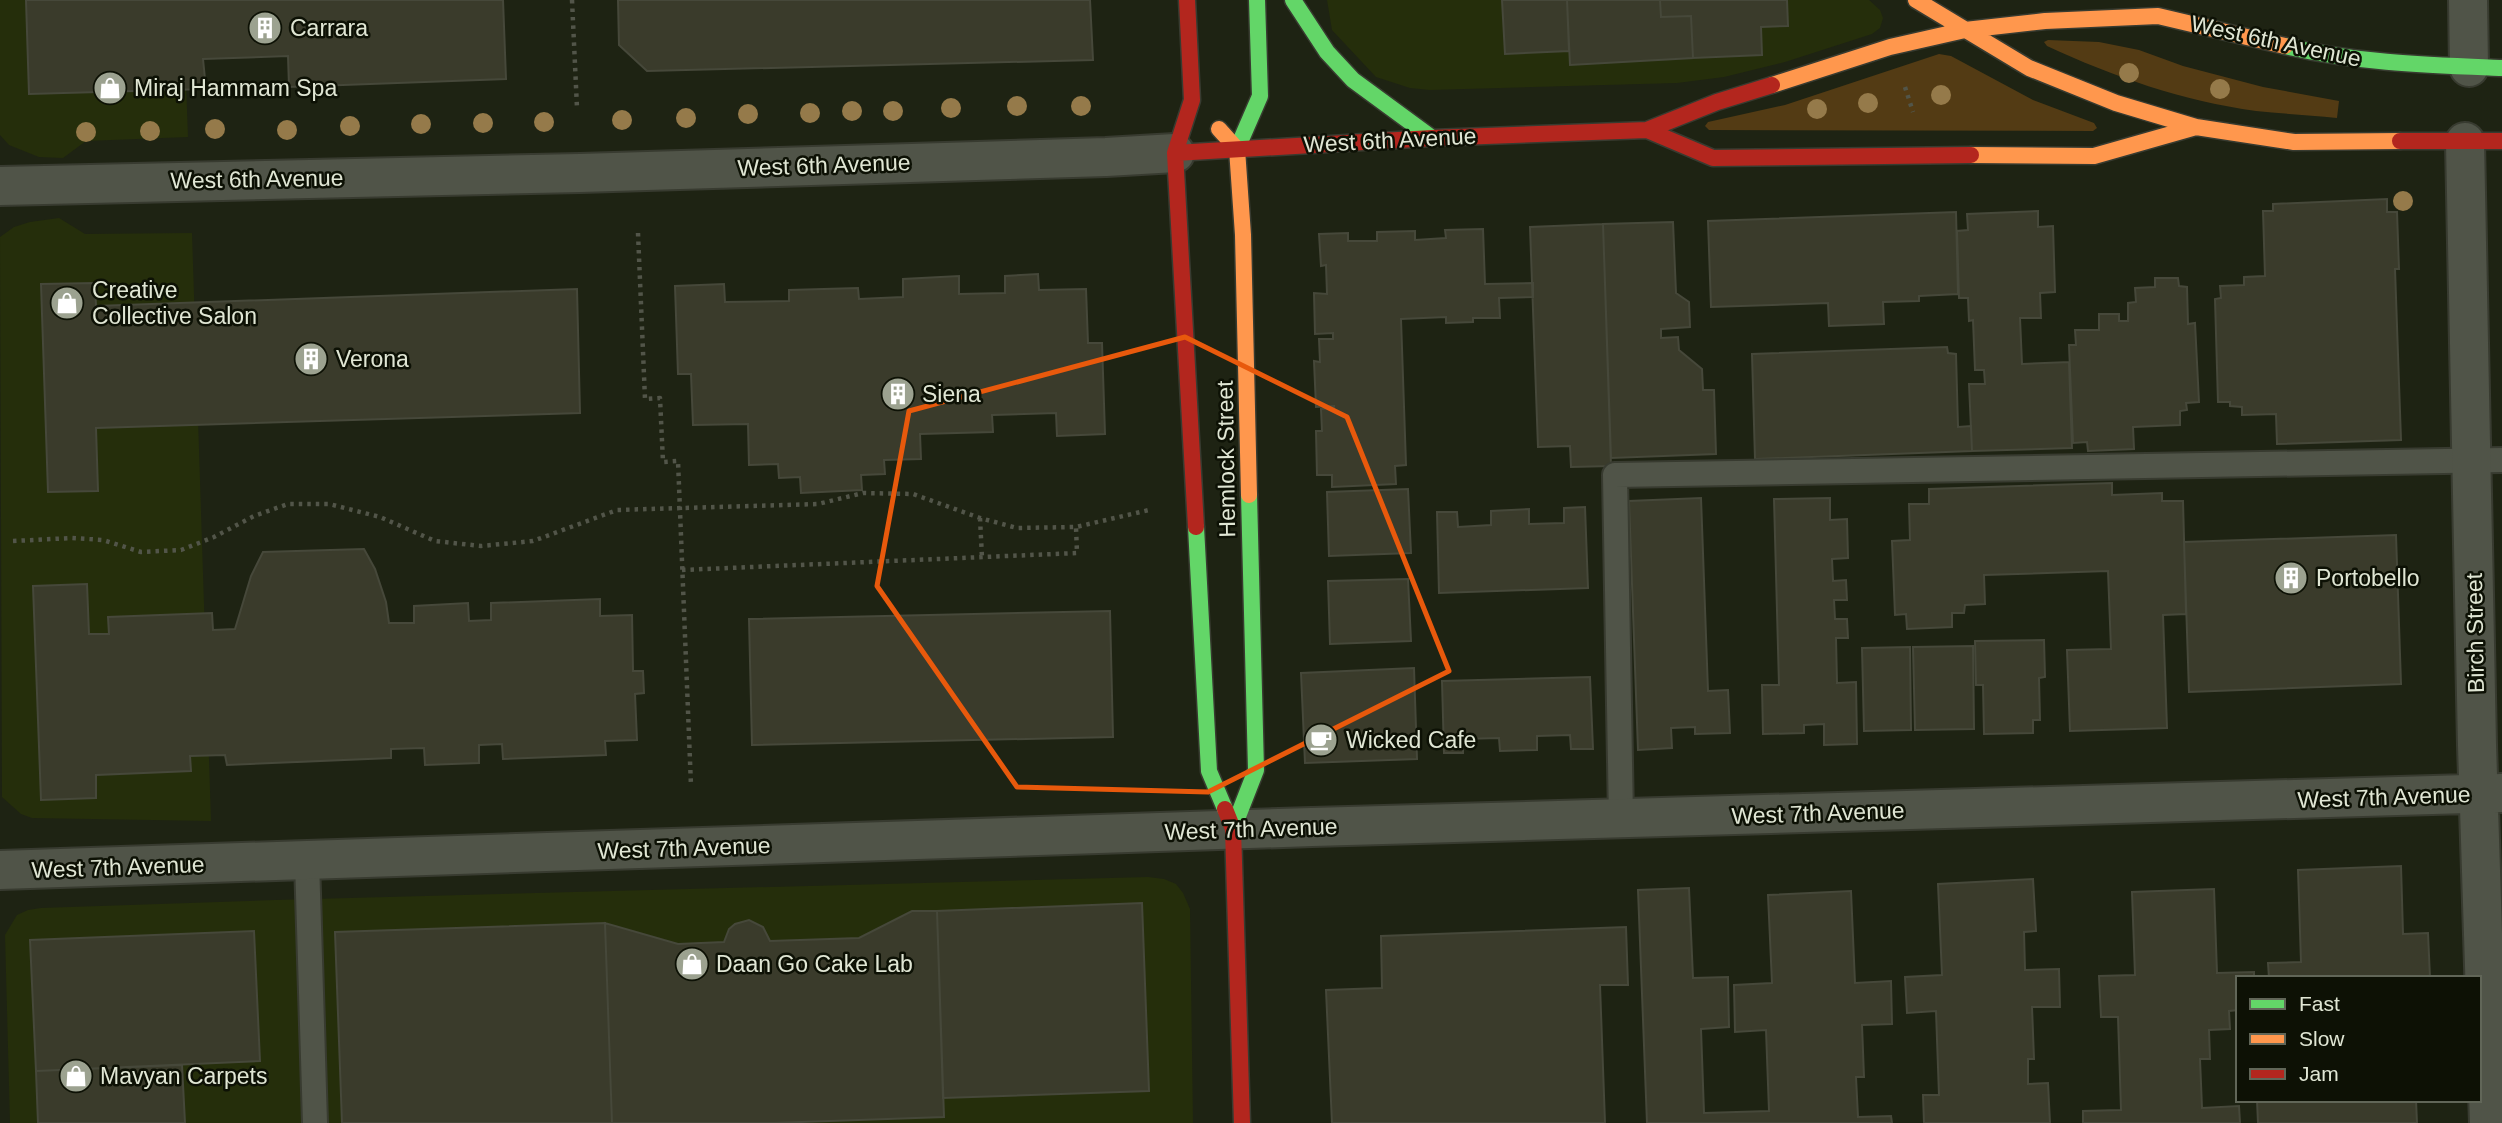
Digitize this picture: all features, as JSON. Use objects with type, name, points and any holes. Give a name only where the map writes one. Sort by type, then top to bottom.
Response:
[{"type":"main road","name":"Hemlock Street","points":[[1187,0],[1201,110],[1175,153],[1209,771],[1233,829],[1242,1123]]},
{"type":"main road","points":[[1201,110],[1237,149],[1260,96],[1257,0]]},
{"type":"main road","points":[[1293,0],[1327,52],[1353,80],[1432,138]]},
{"type":"main road","points":[[1916,0],[2029,68],[2116,103],[2196,127]]},
{"type":"main road","points":[[2119,0],[2158,16]]},
{"type":"main road","name":"West 6th Avenue","points":[[1175,153],[1432,138],[1647,130],[1717,102],[1890,47],[1965,30],[2045,20],[2158,16],[2317,54],[2396,64],[2486,67]]},
{"type":"main road","name":"West 6th Avenue","points":[[1647,130],[1713,158],[2094,156],[2196,127],[2294,142],[2484,142]]},
{"type":"main road","name":"Hemlock Street","points":[[1233,829],[1256,770],[1243,235],[1237,149]]},
{"type":"street","points":[[2468,0],[2486,67]]},
{"type":"street","name":"Birch Street","points":[[2484,142],[2490,793],[2489,1123]]},
{"type":"street","name":"West 6th Avenue","points":[[0,186],[580,173],[1175,153]]},
{"type":"street","name":"West 7th Avenue","points":[[0,870],[307,862],[1233,829],[2490,793]]},
{"type":"lane","points":[[1620,818],[1615,475],[2487,460]]},
{"type":"lane","points":[[307,862],[315,1123]]},
{"type":"path","points":[[572,0],[577,108]]},
{"type":"path","points":[[1902,80],[1914,117]]},
{"type":"path","points":[[638,233],[645,399],[660,398],[663,462],[678,461],[691,786]]},
{"type":"path","points":[[13,541],[60,538],[103,540],[141,552],[181,550],[214,537],[254,516],[288,504],[329,504],[380,517],[435,541],[481,546],[533,541],[617,510],[818,504],[863,493],[913,494],[1017,528],[1076,527],[1149,510]]},
{"type":"path","points":[[980,518],[982,558]]},
{"type":"path","points":[[682,570],[1077,553],[1076,527]]},
{"type":"highlighted area","points":[[1185,337],[1347,417],[1449,671],[1208,792],[1017,787],[877,586],[909,411]]},
{"type":"shaded area","points":[[0,0],[183,0],[188,137],[86,141],[63,158],[39,157],[9,145],[0,135]]},
{"type":"shaded area","points":[[1327,0],[1869,0],[1880,10],[1883,18],[1880,28],[1872,34],[1785,62],[1724,77],[1677,83],[1430,90],[1410,88],[1376,77],[1332,30]]},
{"type":"shaded area","points":[[2044,42],[2099,42],[2139,50],[2183,66],[2263,87],[2339,101],[2337,118],[2229,107],[2175,94],[2123,78],[2072,57],[2047,46]]},
{"type":"shaded area","points":[[1939,54],[1951,56],[2033,100],[2094,123],[2097,128],[2093,131],[1709,130],[1705,126],[1708,122],[1785,105]]},
{"type":"shaded area","points":[[59,218],[85,234],[192,233],[211,821],[32,818],[21,814],[2,797],[0,237],[14,227]]},
{"type":"shaded area","points":[[1148,877],[1176,884],[1190,909],[1193,1123],[10,1123],[5,935],[17,915],[28,910],[275,900]]},
{"type":"building","name":"Carrara","points":[[26,0],[503,0],[506,79],[289,87],[288,56],[203,59],[206,89],[29,94]]},
{"type":"building","points":[[618,0],[1090,0],[1093,60],[647,71],[619,45]]},
{"type":"building","points":[[1502,0],[1567,0],[1569,51],[1505,54]]},
{"type":"building","points":[[1567,0],[1660,0],[1661,17],[1691,16],[1693,58],[1570,65]]},
{"type":"building","points":[[1660,0],[1787,0],[1788,26],[1761,27],[1762,55],[1693,58],[1691,16],[1661,17]]},
{"type":"building","points":[[2387,199],[2387,212],[2397,212],[2399,269],[2395,269],[2401,440],[2277,444],[2276,414],[2242,415],[2242,407],[2230,406],[2230,402],[2218,402],[2215,299],[2221,298],[2220,286],[2244,285],[2244,277],[2265,276],[2263,211],[2273,211],[2273,204]]},
{"type":"building","points":[[2038,211],[2038,227],[2053,226],[2055,292],[2040,293],[2041,318],[2020,318],[2022,364],[2069,362],[2072,448],[1972,451],[1969,384],[1985,384],[1984,370],[1975,370],[1973,320],[1969,321],[1968,298],[1959,298],[1957,231],[1968,230],[1967,214]]},
{"type":"building","points":[[1956,212],[1958,294],[1919,296],[1919,301],[1883,302],[1884,324],[1829,326],[1828,303],[1711,307],[1708,221]]},
{"type":"building","points":[[1673,222],[1676,293],[1689,302],[1690,327],[1661,329],[1661,338],[1678,337],[1679,350],[1702,369],[1703,390],[1714,390],[1716,454],[1611,458],[1603,224]]},
{"type":"building","points":[[1603,224],[1611,466],[1571,467],[1570,446],[1538,447],[1530,227]]},
{"type":"building","points":[[1483,229],[1485,284],[1533,283],[1533,297],[1499,298],[1500,318],[1473,318],[1473,322],[1446,323],[1446,317],[1401,319],[1406,465],[1395,466],[1396,484],[1332,487],[1332,475],[1317,475],[1316,431],[1322,431],[1321,409],[1334,408],[1316,407],[1314,361],[1320,362],[1319,339],[1333,339],[1333,333],[1315,334],[1314,293],[1327,294],[1326,265],[1321,266],[1319,234],[1348,233],[1348,241],[1377,241],[1377,232],[1415,231],[1415,240],[1446,238],[1445,230]]},
{"type":"building","name":"Siena","points":[[1038,274],[1039,290],[1086,289],[1088,343],[1102,343],[1105,434],[1057,436],[1056,413],[992,415],[993,432],[920,434],[921,459],[884,460],[885,474],[861,475],[862,490],[801,493],[800,477],[779,478],[778,464],[749,465],[748,424],[693,425],[691,374],[678,374],[675,286],[724,284],[725,302],[789,301],[789,290],[858,288],[859,299],[903,297],[903,279],[959,276],[959,294],[1005,293],[1005,276]]},
{"type":"building","points":[[2155,278],[2178,278],[2179,286],[2187,287],[2188,324],[2195,323],[2199,402],[2186,403],[2187,410],[2180,411],[2180,425],[2133,427],[2134,449],[2088,451],[2087,442],[2073,443],[2069,345],[2076,345],[2075,330],[2099,330],[2099,314],[2119,314],[2119,321],[2128,321],[2128,303],[2136,302],[2135,288],[2155,287]]},
{"type":"building","name":"Verona","points":[[95,283],[96,306],[577,289],[580,413],[96,428],[98,491],[48,492],[41,284]]},
{"type":"building","points":[[1947,347],[1948,353],[1956,354],[1958,427],[1971,426],[1972,451],[1755,459],[1752,354]]},
{"type":"building","points":[[2112,483],[2112,495],[2162,493],[2162,501],[2183,501],[2186,614],[2163,615],[2167,728],[2070,731],[2067,650],[2111,649],[2108,571],[1984,575],[1985,604],[1965,605],[1964,613],[1952,613],[1952,627],[1907,629],[1906,614],[1895,615],[1892,541],[1910,540],[1909,504],[1929,504],[1929,489]]},
{"type":"building","points":[[1408,489],[1411,553],[1329,556],[1327,492]]},
{"type":"building","points":[[1701,498],[1708,691],[1728,690],[1730,733],[1695,734],[1695,727],[1671,728],[1672,748],[1638,750],[1629,501]]},
{"type":"building","points":[[1830,498],[1830,520],[1847,519],[1848,558],[1832,559],[1833,581],[1846,580],[1847,600],[1834,600],[1835,619],[1847,619],[1848,638],[1836,638],[1837,683],[1856,682],[1857,744],[1824,745],[1824,724],[1804,725],[1804,733],[1763,734],[1762,685],[1779,685],[1774,499]]},
{"type":"building","points":[[1585,507],[1588,588],[1439,593],[1437,512],[1457,512],[1458,527],[1491,525],[1491,511],[1529,509],[1529,524],[1564,523],[1564,508]]},
{"type":"building","name":"Portobello","points":[[2396,535],[2401,684],[2189,692],[2184,542]]},
{"type":"building","points":[[364,549],[375,569],[386,602],[389,623],[414,623],[414,606],[468,603],[469,621],[491,620],[491,603],[600,599],[600,616],[632,615],[633,671],[643,671],[644,693],[635,694],[637,740],[605,741],[606,755],[503,759],[502,744],[479,745],[479,763],[425,765],[424,748],[391,749],[391,758],[227,765],[225,755],[190,756],[191,771],[96,775],[96,798],[41,800],[33,586],[87,584],[89,634],[109,634],[108,617],[212,613],[213,630],[235,629],[251,576],[263,552]]},
{"type":"building","points":[[1408,579],[1411,641],[1330,644],[1328,581]]},
{"type":"building","points":[[1110,611],[1113,737],[752,745],[749,619]]},
{"type":"building","points":[[2044,640],[2045,677],[2039,678],[2040,720],[2033,720],[2033,733],[1984,734],[1983,685],[1976,685],[1975,641]]},
{"type":"building","points":[[1973,646],[1974,729],[1915,730],[1913,647]]},
{"type":"building","points":[[1910,647],[1911,730],[1864,731],[1862,648]]},
{"type":"building","points":[[1414,668],[1417,759],[1305,763],[1301,673]]},
{"type":"building","points":[[1590,677],[1593,749],[1571,749],[1570,735],[1537,736],[1537,750],[1500,751],[1499,738],[1463,739],[1463,753],[1444,753],[1442,681]]},
{"type":"building","points":[[2401,866],[2403,934],[2428,933],[2430,976],[2269,976],[2268,963],[2301,962],[2298,870]]},
{"type":"building","points":[[2033,879],[2036,931],[2024,932],[2025,970],[2059,969],[2060,1007],[2032,1007],[2034,1059],[2028,1059],[2028,1084],[2048,1083],[2050,1123],[1924,1123],[1923,1095],[1939,1095],[1936,1011],[1907,1013],[1905,977],[1942,975],[1938,884]]},
{"type":"building","points":[[1689,888],[1693,978],[1728,977],[1729,1027],[1701,1029],[1704,1113],[1769,1111],[1766,1030],[1735,1032],[1734,985],[1772,983],[1768,895],[1851,891],[1855,983],[1891,981],[1892,1024],[1862,1025],[1864,1077],[1856,1077],[1858,1117],[1891,1116],[1892,1123],[1647,1123],[1638,890]]},
{"type":"building","points":[[2214,889],[2217,973],[2254,972],[2254,976],[2236,976],[2236,1010],[2229,1011],[2230,1029],[2209,1030],[2210,1059],[2200,1059],[2202,1108],[2239,1106],[2240,1123],[2083,1123],[2083,1111],[2121,1110],[2118,1017],[2101,1017],[2099,976],[2135,975],[2132,892]]},
{"type":"building","points":[[1142,903],[1149,1091],[943,1098],[937,911]]},
{"type":"building","points":[[912,911],[937,911],[944,1117],[773,1123],[612,1123],[605,923],[678,944],[724,942],[729,929],[749,920],[763,927],[770,941],[859,938]]},
{"type":"building","points":[[605,923],[612,1123],[342,1123],[335,932]]},
{"type":"building","points":[[1626,927],[1628,985],[1600,985],[1605,1123],[1332,1123],[1326,990],[1382,988],[1381,936]]},
{"type":"building","points":[[254,931],[260,1061],[36,1071],[30,940]]},
{"type":"building","points":[[182,1065],[185,1123],[38,1123],[36,1071]]},
{"type":"building","points":[[2257,1102],[2416,1102],[2417,1123],[2258,1123]]},
{"type":"traffic: fast","points":[[1237,149],[1260,96],[1257,0]]},
{"type":"traffic: fast","points":[[1293,0],[1327,52],[1353,80],[1432,138]]},
{"type":"traffic: fast","points":[[2285,46],[2366,60],[2502,68]]},
{"type":"traffic: fast","points":[[1233,829],[1256,770],[1249,495]]},
{"type":"traffic: fast","points":[[1196,527],[1209,771],[1225,809]]},
{"type":"traffic: slow","points":[[1916,0],[2029,68],[2116,103],[2196,127]]},
{"type":"traffic: slow","points":[[1772,85],[1890,47],[1965,30],[2045,21],[2158,16],[2285,46]]},
{"type":"traffic: slow","points":[[1971,155],[2094,156],[2196,127],[2294,142],[2400,141]]},
{"type":"traffic: slow","points":[[1219,129],[1237,149],[1243,235],[1249,495]]},
{"type":"traffic: jam","points":[[1187,0],[1192,100],[1175,153],[1196,527]]},
{"type":"traffic: jam","points":[[1175,153],[1432,138],[1647,130],[1717,102],[1772,85]]},
{"type":"traffic: jam","points":[[1647,130],[1713,158],[1971,155]]},
{"type":"traffic: jam","points":[[2400,141],[2502,141]]},
{"type":"traffic: jam","points":[[1225,809],[1233,829],[1242,1123]]},
{"type":"place","name":"Carrara","points":[[265,28]]},
{"type":"place","name":"Miraj Hammam Spa","points":[[110,88]]},
{"type":"place","name":"Creative Collective Salon","points":[[67,303]]},
{"type":"place","name":"Verona","points":[[311,359]]},
{"type":"place","name":"Siena","points":[[898,394]]},
{"type":"place","name":"Portobello","points":[[2291,578]]},
{"type":"place","name":"Wicked Cafe","points":[[1321,740]]},
{"type":"place","name":"Daan Go Cake Lab","points":[[692,964]]},
{"type":"place","name":"Mavyan Carpets","points":[[76,1076]]}]
